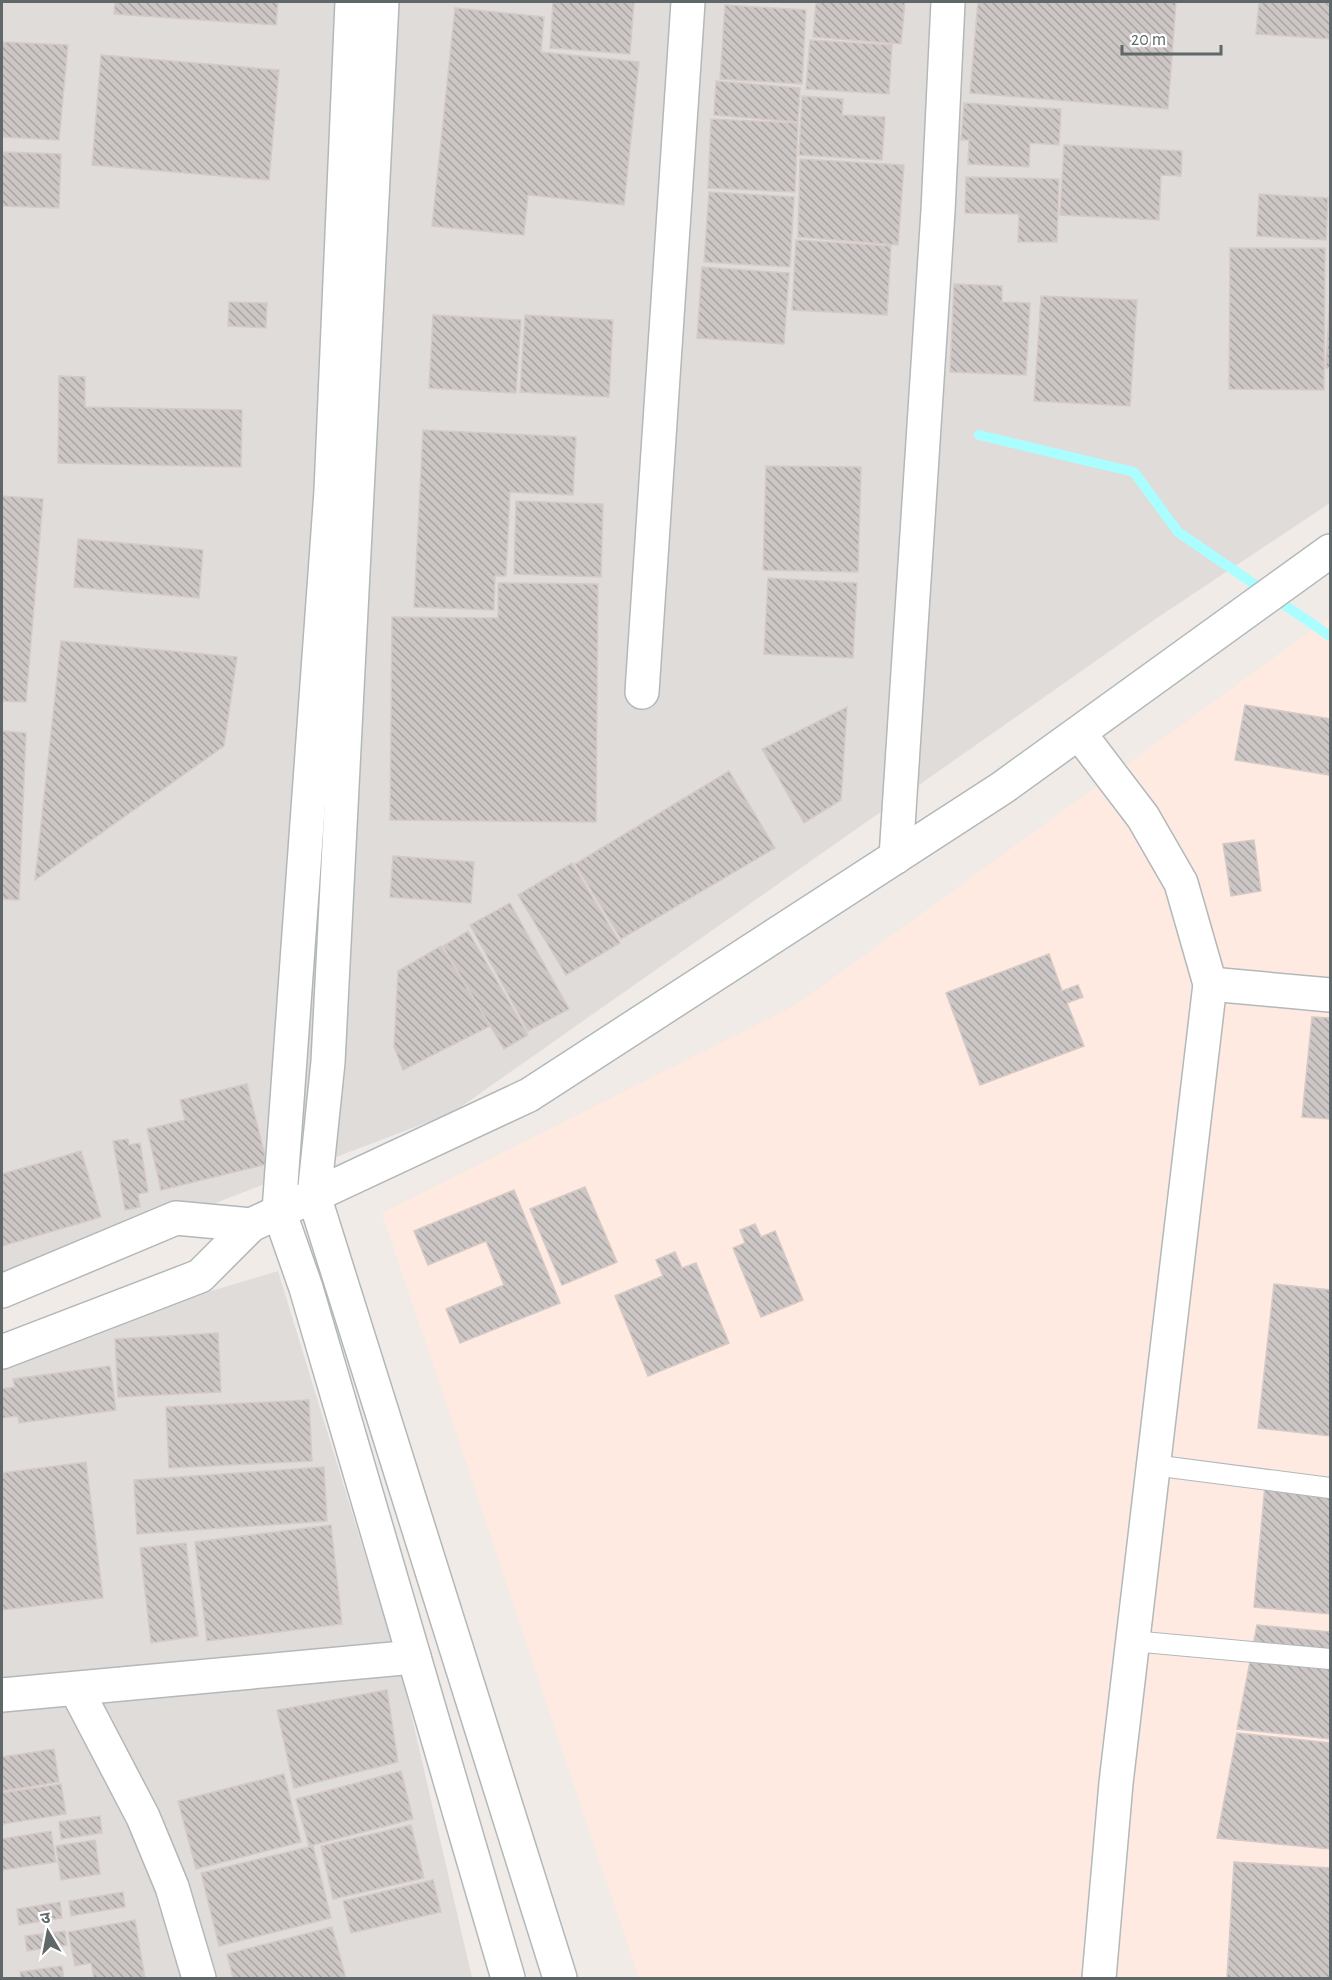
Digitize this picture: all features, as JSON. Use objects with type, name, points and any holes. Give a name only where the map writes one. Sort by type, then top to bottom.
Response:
[{"type":"street","points":[[352,2],[331,491],[301,893],[265,1219],[306,1288],[508,1978]]},
{"type":"street","points":[[382,2],[328,1062],[314,1196],[560,1978]]},
{"type":"street","points":[[642,692],[688,2]]},
{"type":"street","points":[[896,857],[938,211],[948,2]]},
{"type":"street","points":[[2,1353],[200,1276],[265,1219],[529,1095],[1002,789],[1330,551]]},
{"type":"street","points":[[1079,733],[1143,817],[1181,883],[1210,984],[1116,1783],[1099,1978]]},
{"type":"street","points":[[301,893],[336,897]]},
{"type":"street","points":[[1210,984],[1330,995]]},
{"type":"street","points":[[2,1291],[176,1218],[265,1219]]},
{"type":"street","points":[[2,1695],[414,1657]]},
{"type":"street","points":[[76,1689],[142,1817],[172,1887],[199,1978]]},
{"type":"lane","points":[[1153,1465],[1330,1488]]},
{"type":"lane","points":[[1132,1641],[1330,1659]]},
{"type":"shaded area","points":[[2,2],[1330,2],[1330,503],[1154,620],[452,1113],[2,1284]]},
{"type":"shaded area","points":[[1330,617],[1330,1978],[639,1978],[382,1213],[796,1005]]},
{"type":"shaded area","points":[[278,1271],[403,1679],[472,1978],[2,1978],[2,1354]]},
{"type":"building","points":[[115,2],[278,2],[276,25],[114,14]]},
{"type":"building","points":[[553,2],[634,2],[630,54],[550,48]]},
{"type":"building","points":[[816,2],[905,2],[901,44],[813,37]]},
{"type":"building","points":[[978,2],[1176,2],[1168,109],[970,93]]},
{"type":"building","points":[[1259,2],[1330,2],[1330,39],[1256,34]]},
{"type":"building","points":[[725,5],[806,10],[802,84],[720,79]]},
{"type":"building","points":[[455,8],[544,17],[541,52],[639,62],[624,205],[528,195],[524,235],[432,226]]},
{"type":"building","points":[[810,40],[892,45],[889,94],[806,89]]},
{"type":"building","points":[[2,42],[68,45],[59,140],[2,137]]},
{"type":"building","points":[[101,55],[279,70],[269,180],[92,165]]},
{"type":"building","points":[[716,81],[800,88],[798,122],[714,115]]},
{"type":"building","points":[[802,96],[843,99],[842,115],[885,117],[882,160],[799,155]]},
{"type":"building","points":[[964,103],[1061,109],[1059,145],[1030,143],[1029,167],[968,164],[969,140],[961,140]]},
{"type":"building","points":[[711,119],[798,123],[795,192],[708,188]]},
{"type":"building","points":[[1064,145],[1182,151],[1181,176],[1161,175],[1159,220],[1060,215]]},
{"type":"building","points":[[2,152],[61,154],[59,208],[2,206]]},
{"type":"building","points":[[800,159],[904,165],[898,245],[798,237]]},
{"type":"building","points":[[966,177],[1059,179],[1057,242],[1018,242],[1019,214],[965,213]]},
{"type":"building","points":[[709,192],[794,197],[790,267],[704,262]]},
{"type":"building","points":[[1259,194],[1328,198],[1326,240],[1257,236]]},
{"type":"building","points":[[796,240],[891,246],[887,315],[792,310]]},
{"type":"building","points":[[1230,248],[1325,248],[1324,390],[1229,389]]},
{"type":"building","points":[[702,267],[789,273],[784,344],[697,338]]},
{"type":"building","points":[[954,284],[1002,286],[1002,302],[1030,303],[1026,375],[950,372]]},
{"type":"building","points":[[1330,292],[1330,368],[1326,368]]},
{"type":"building","points":[[1041,296],[1137,300],[1130,406],[1034,401]]},
{"type":"building","points":[[229,302],[267,303],[266,328],[228,326]]},
{"type":"building","points":[[433,315],[521,320],[516,393],[429,388]]},
{"type":"building","points":[[525,315],[613,320],[609,397],[520,392]]},
{"type":"building","points":[[59,376],[85,377],[85,407],[242,410],[241,467],[58,463]]},
{"type":"building","points":[[423,430],[576,437],[573,495],[510,492],[506,576],[495,576],[494,610],[414,607]]},
{"type":"building","points":[[766,466],[861,467],[858,572],[763,570]]},
{"type":"building","points":[[2,496],[43,499],[26,702],[2,701]]},
{"type":"building","points":[[516,501],[603,504],[601,577],[514,574]]},
{"type":"building","points":[[78,539],[203,550],[199,598],[74,587]]},
{"type":"building","points":[[768,578],[857,583],[853,658],[764,654]]},
{"type":"building","points":[[498,583],[598,584],[596,822],[390,820],[392,617],[498,618]]},
{"type":"building","points":[[61,641],[237,657],[224,746],[35,880]]},
{"type":"building","points":[[1245,705],[1330,719],[1330,775],[1235,760]]},
{"type":"building","points":[[847,707],[841,800],[804,823],[762,749]]},
{"type":"building","points":[[2,731],[26,733],[19,900],[2,899]]},
{"type":"building","points":[[729,771],[775,848],[621,939],[575,864]]},
{"type":"building","points":[[1254,840],[1261,891],[1231,896],[1223,844]]},
{"type":"building","points":[[393,856],[474,862],[471,903],[390,897]]},
{"type":"building","points":[[572,863],[620,943],[566,975],[518,895]]},
{"type":"building","points":[[510,903],[569,1009],[528,1031],[470,925]]},
{"type":"building","points":[[468,931],[528,1035],[504,1049],[443,946]]},
{"type":"building","points":[[441,946],[490,1026],[403,1070],[394,1047],[398,971]]},
{"type":"building","points":[[1049,954],[1062,991],[1078,985],[1083,997],[1067,1003],[1084,1046],[980,1085],[946,993]]},
{"type":"building","points":[[1312,1017],[1330,1018],[1330,1119],[1302,1117]]},
{"type":"building","points":[[247,1084],[267,1164],[161,1190],[147,1129],[185,1120],[180,1100]]},
{"type":"building","points":[[128,1139],[129,1145],[140,1143],[148,1192],[138,1194],[140,1207],[125,1210],[113,1141]]},
{"type":"building","points":[[81,1151],[101,1217],[2,1246],[2,1174]]},
{"type":"building","points":[[585,1187],[617,1262],[562,1285],[530,1209]]},
{"type":"building","points":[[514,1190],[560,1303],[460,1343],[446,1309],[504,1285],[486,1241],[428,1265],[414,1231]]},
{"type":"building","points":[[755,1224],[761,1237],[775,1231],[803,1300],[761,1317],[733,1248],[745,1243],[740,1230]]},
{"type":"building","points":[[675,1252],[682,1268],[696,1263],[729,1343],[648,1376],[615,1296],[663,1276],[656,1260]]},
{"type":"building","points":[[1274,1284],[1330,1290],[1330,1436],[1258,1428]]},
{"type":"building","points":[[218,1333],[221,1392],[118,1397],[115,1339]]},
{"type":"building","points":[[110,1366],[116,1410],[19,1423],[18,1416],[2,1418],[2,1389],[15,1387],[13,1379]]},
{"type":"building","points":[[309,1400],[312,1461],[169,1468],[166,1407]]},
{"type":"building","points":[[86,1462],[103,1598],[2,1610],[2,1473]]},
{"type":"building","points":[[324,1467],[327,1521],[137,1534],[134,1480]]},
{"type":"building","points":[[1265,1485],[1330,1491],[1330,1614],[1254,1607]]},
{"type":"building","points":[[331,1525],[342,1624],[207,1641],[195,1542]]},
{"type":"building","points":[[186,1543],[198,1636],[151,1643],[140,1548]]},
{"type":"building","points":[[1257,1625],[1330,1632],[1330,1739],[1237,1729]]},
{"type":"building","points":[[387,1690],[398,1762],[294,1788],[277,1710]]},
{"type":"building","points":[[1237,1733],[1330,1743],[1330,1849],[1217,1838]]},
{"type":"building","points":[[54,1749],[59,1782],[2,1791],[2,1757]]},
{"type":"building","points":[[401,1771],[413,1819],[309,1846],[296,1799]]},
{"type":"building","points":[[284,1774],[301,1842],[196,1869],[178,1801]]},
{"type":"building","points":[[61,1784],[66,1814],[3,1824],[2,1793]]},
{"type":"building","points":[[100,1816],[102,1833],[61,1839],[59,1822]]},
{"type":"building","points":[[411,1825],[424,1878],[333,1899],[321,1846]]},
{"type":"building","points":[[51,1831],[56,1862],[2,1870],[2,1839]]},
{"type":"building","points":[[95,1840],[100,1874],[61,1880],[56,1846]]},
{"type":"building","points":[[313,1846],[331,1918],[219,1946],[201,1873]]},
{"type":"building","points":[[1234,1862],[1330,1868],[1330,1978],[1227,1978]]},
{"type":"building","points":[[433,1880],[441,1912],[351,1933],[343,1901]]},
{"type":"building","points":[[123,1892],[125,1907],[71,1916],[69,1901]]},
{"type":"building","points":[[60,1902],[62,1918],[19,1925],[17,1909]]},
{"type":"building","points":[[135,1920],[145,1978],[94,1978],[91,1963],[75,1966],[68,1932]]},
{"type":"building","points":[[332,1927],[346,1978],[233,1978],[227,1954]]},
{"type":"building","points":[[65,1931],[67,1945],[27,1951],[25,1936]]},
{"type":"building","points":[[62,1966],[64,1978],[21,1978],[20,1972]]},
{"type":"waterway","points":[[979,435],[1134,472],[1178,532],[1330,636]]}]
